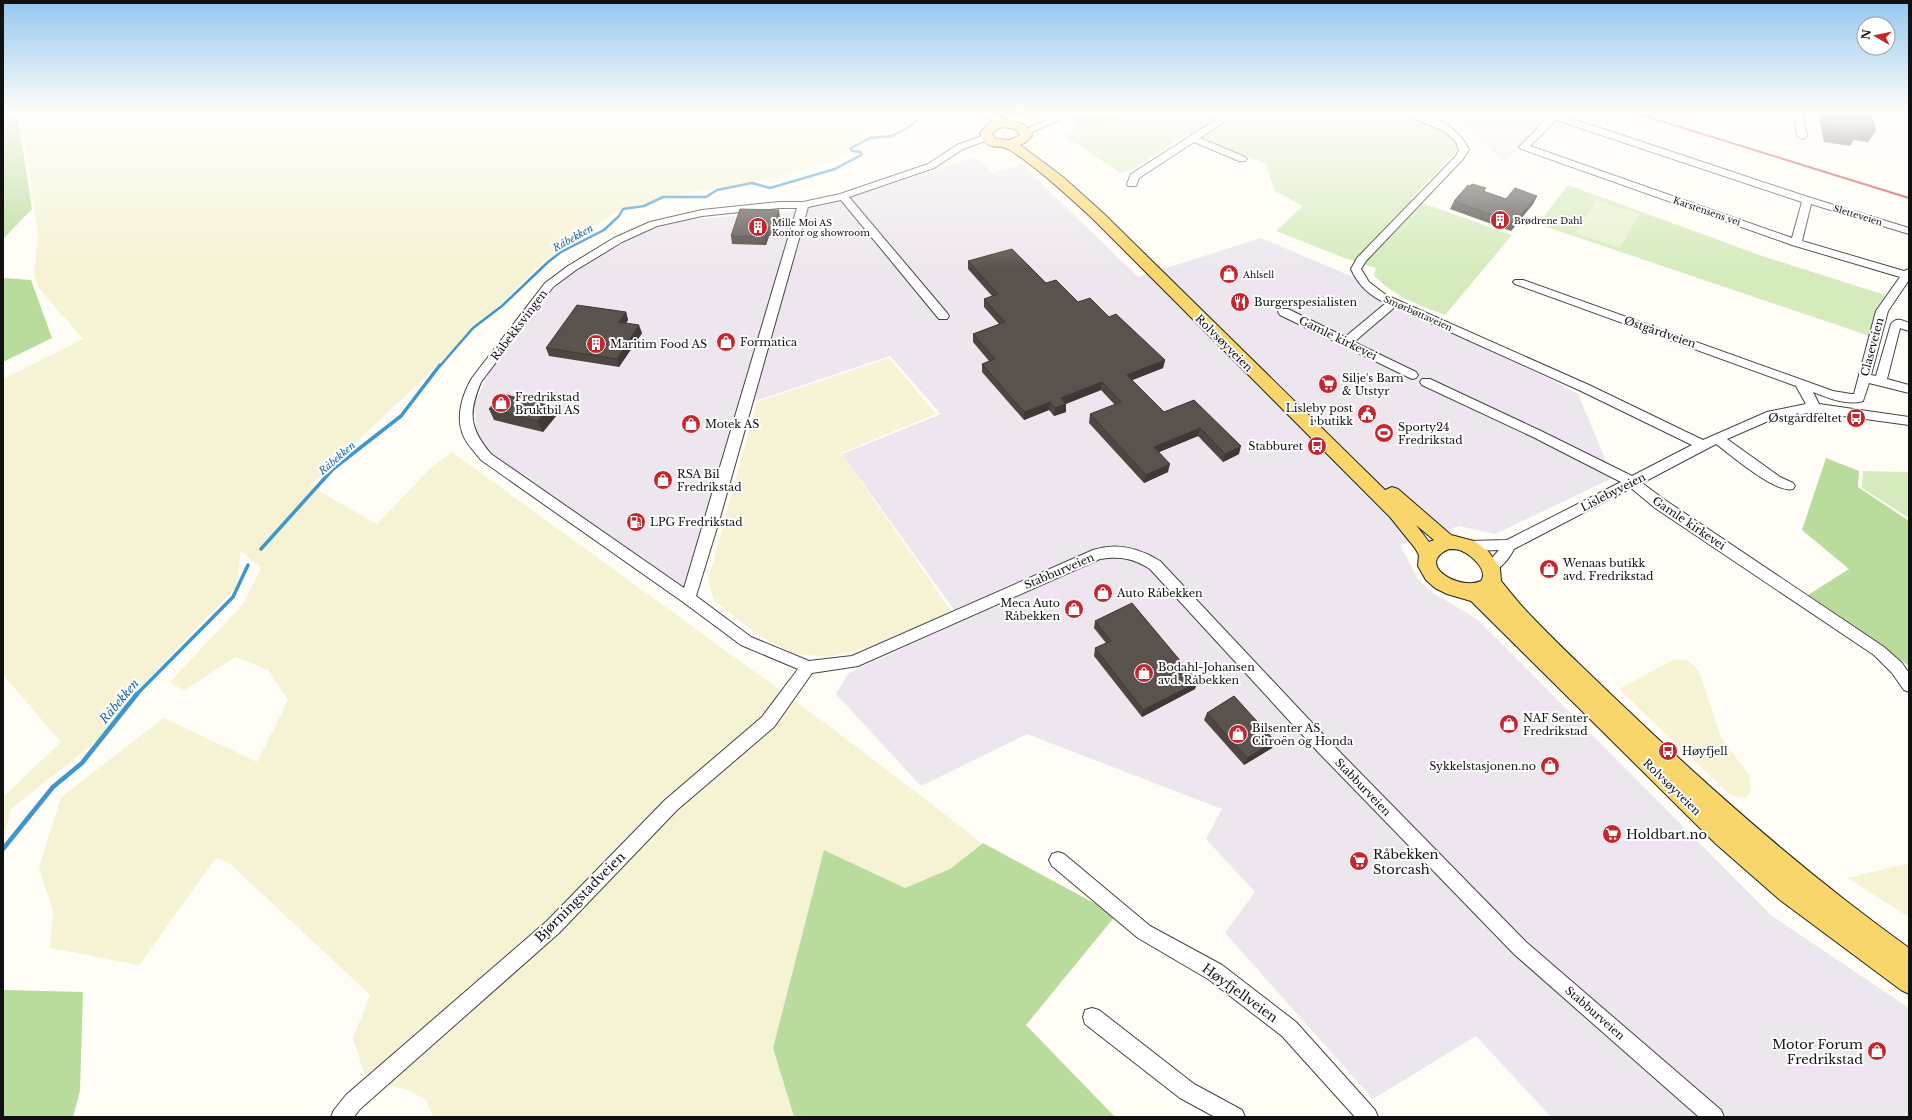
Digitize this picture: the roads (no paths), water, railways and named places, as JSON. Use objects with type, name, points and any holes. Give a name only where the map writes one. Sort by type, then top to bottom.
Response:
[{"type":"main road","name":"Rolvsøyveien","points":[[1042,164],[1098,216],[1396,512],[1421,543],[1427,554]]},
{"type":"main road","name":"Rolvsøyveien","points":[[1049,164],[1108,214],[1402,502],[1446,542]]},
{"type":"main road","points":[[1446,542],[1469,546],[1482,555],[1491,574],[1484,588],[1468,592],[1455,590],[1440,583],[1431,574],[1426,563],[1427,554],[1435,545],[1446,542]]},
{"type":"main road","name":"Rolvsøyveien","points":[[1491,574],[1512,609],[1657,752],[1737,827],[1826,901],[1909,962]]},
{"type":"main road","name":"Rolvsøyveien","points":[[1468,592],[1478,596],[1516,632],[1724,836],[1788,892],[1909,982]]},
{"type":"street","name":"Råbekksvingen","points":[[688,598],[486,457],[474,444],[468,432],[467,403],[476,381],[549,285],[572,268],[618,240],[654,224],[682,216],[771,206],[803,205],[843,196],[917,171],[932,164]]},
{"type":"street","points":[[1132,184],[1135,176],[1154,164]]},
{"type":"street","name":"Smørbøttaveien","points":[[1453,164],[1361,260],[1357,266],[1357,273],[1365,284],[1382,297],[1591,391],[1704,446]]},
{"type":"street","name":"Karstensens vei","points":[[1573,164],[1796,243],[1908,275]]},
{"type":"street","name":"Sletteveien","points":[[1700,164],[1806,200],[1909,231]]},
{"type":"street","points":[[843,196],[943,316]]},
{"type":"street","points":[[1796,243],[1806,200]]},
{"type":"street","points":[[688,598],[712,521],[803,205]]},
{"type":"street","name":"Claseveien","points":[[1851,399],[1859,398],[1882,311],[1908,275]]},
{"type":"street","name":"Østgårdveien","points":[[1519,282],[1800,383],[1851,399]]},
{"type":"street","points":[[1345,343],[1394,302]]},
{"type":"street","name":"Gamle kirkevei","points":[[1284,312],[1412,375]]},
{"type":"street","points":[[1880,382],[1895,327],[1898,323],[1909,327]]},
{"type":"street","points":[[1864,377],[1909,390]]},
{"type":"street","name":"Gamle kirkevei","points":[[1426,382],[1537,434],[1632,482],[1660,504],[1879,651],[1897,668],[1909,685]]},
{"type":"street","points":[[1800,383],[1809,396],[1814,408]]},
{"type":"street","name":"Lislebyveien","points":[[1491,574],[1495,560],[1506,552],[1508,546],[1717,438],[1771,415],[1814,408],[1909,421]]},
{"type":"street","points":[[1717,438],[1775,480],[1788,486]]},
{"type":"street","name":"Lislebyveien","points":[[1469,546],[1481,547],[1499,543],[1508,546]]},
{"type":"street","name":"Stabburveien","points":[[688,598],[746,641],[808,667],[853,662],[1098,554],[1126,551],[1146,558],[1155,565],[1325,748],[1520,948],[1714,1117]]},
{"type":"street","name":"Bjørningstadveien","points":[[341,1117],[353,1102],[553,927],[671,805],[768,722],[808,667]]},
{"type":"street","name":"Høyfjellveien","points":[[1058,860],[1144,932],[1215,972],[1289,1029],[1368,1117]]},
{"type":"street","points":[[1092,1017],[1187,1091],[1235,1117]]},
{"type":"waterway","name":"Råbekken","points":[[440,366],[473,328],[502,306],[548,262],[561,252],[604,230],[619,216],[623,209],[644,206],[663,197],[706,197],[717,190],[752,183],[770,188],[835,169],[844,164]]},
{"type":"waterway","name":"Råbekken","points":[[261,549],[333,469],[401,416],[440,365]]},
{"type":"waterway","name":"Råbekken","points":[[136,695],[233,597],[248,565]]},
{"type":"waterway","name":"Råbekken","points":[[3,849],[53,787],[82,763],[137,694]]},
{"type":"railway","points":[[1800,164],[1909,198]]},
{"type":"place","name":"Brødrene Dahl","points":[[1500,220]]},
{"type":"place","name":"Mille Moi AS Kontor og showroom","points":[[758,227]]},
{"type":"place","name":"Ahlsell","points":[[1229,274]]},
{"type":"place","name":"Burgerspesialisten","points":[[1240,302]]},
{"type":"place","name":"Formatica","points":[[726,342]]},
{"type":"place","name":"Maritim Food AS","points":[[596,344]]},
{"type":"place","name":"Silje's Barn & Utstyr","points":[[1328,384]]},
{"type":"place","name":"Fredrikstad Bruktbil AS","points":[[501,403]]},
{"type":"place","name":"Lisleby post i butikk","points":[[1367,414]]},
{"type":"place","name":"Østgårdfeltet","points":[[1856,418]]},
{"type":"place","name":"Motek AS","points":[[691,424]]},
{"type":"place","name":"Sporty24 Fredrikstad","points":[[1384,433]]},
{"type":"place","name":"Stabburet","points":[[1317,446]]},
{"type":"place","name":"RSA Bil Fredrikstad","points":[[663,480]]},
{"type":"place","name":"LPG Fredrikstad","points":[[636,522]]},
{"type":"place","name":"Wenaas butikk avd. Fredrikstad","points":[[1549,569]]},
{"type":"place","name":"Auto Råbekken","points":[[1103,593]]},
{"type":"place","name":"Meca Auto Råbekken","points":[[1074,609]]},
{"type":"place","name":"Bodahl-Johansen avd. Råbekken","points":[[1144,673]]},
{"type":"place","name":"NAF Senter Fredrikstad","points":[[1509,724]]},
{"type":"place","name":"Bilsenter AS Citroën og Honda","points":[[1238,734]]},
{"type":"place","name":"Høyfjell","points":[[1668,751]]},
{"type":"place","name":"Sykkelstasjonen.no","points":[[1550,766]]},
{"type":"place","name":"Holdbart.no","points":[[1612,834]]},
{"type":"place","name":"Råbekken Storcash","points":[[1359,861]]},
{"type":"place","name":"Motor Forum Fredrikstad","points":[[1877,1051]]}]
